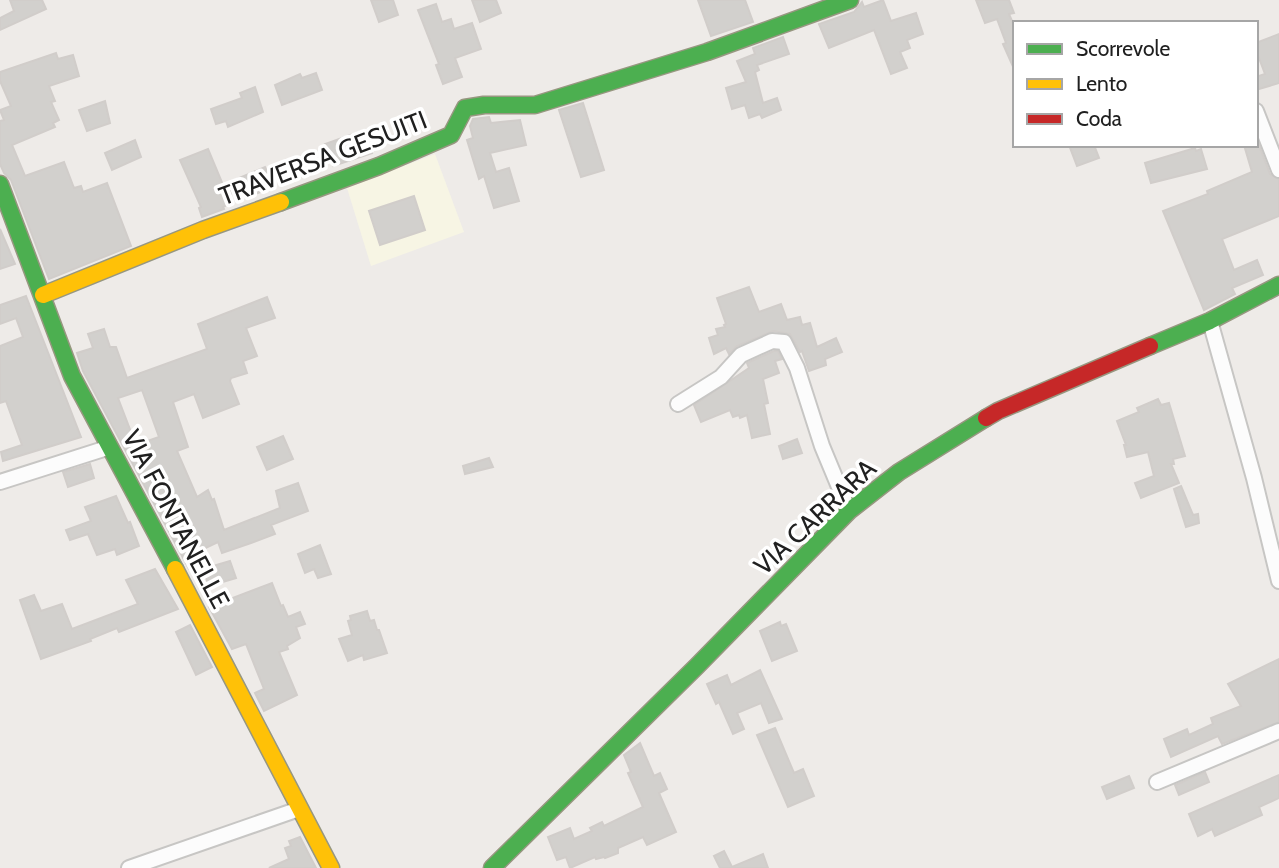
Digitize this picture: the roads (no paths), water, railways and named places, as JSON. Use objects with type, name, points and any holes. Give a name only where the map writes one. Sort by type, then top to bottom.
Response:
[{"type":"street","name":"TRAVERSA GESUITI","points":[[43,295],[203,230],[379,166],[439,141],[451,135],[465,107],[482,103],[522,107],[535,105],[706,52],[850,0]]},
{"type":"street","points":[[1258,116],[1279,170]]},
{"type":"street","name":"VIA FONTANELLE","points":[[0,184],[72,376],[242,692],[331,868]]},
{"type":"street","name":"VIA CARRARA","points":[[492,868],[698,666],[849,511],[899,472],[998,411],[1210,321],[1279,285]]},
{"type":"street","points":[[1210,321],[1254,478],[1279,581]]},
{"type":"street","points":[[678,404],[721,377],[740,355],[772,341],[784,342],[797,368],[822,446],[849,511]]},
{"type":"street","points":[[0,482],[110,447]]},
{"type":"street","points":[[1157,782],[1279,731]]},
{"type":"street","points":[[129,868],[299,809]]}]
